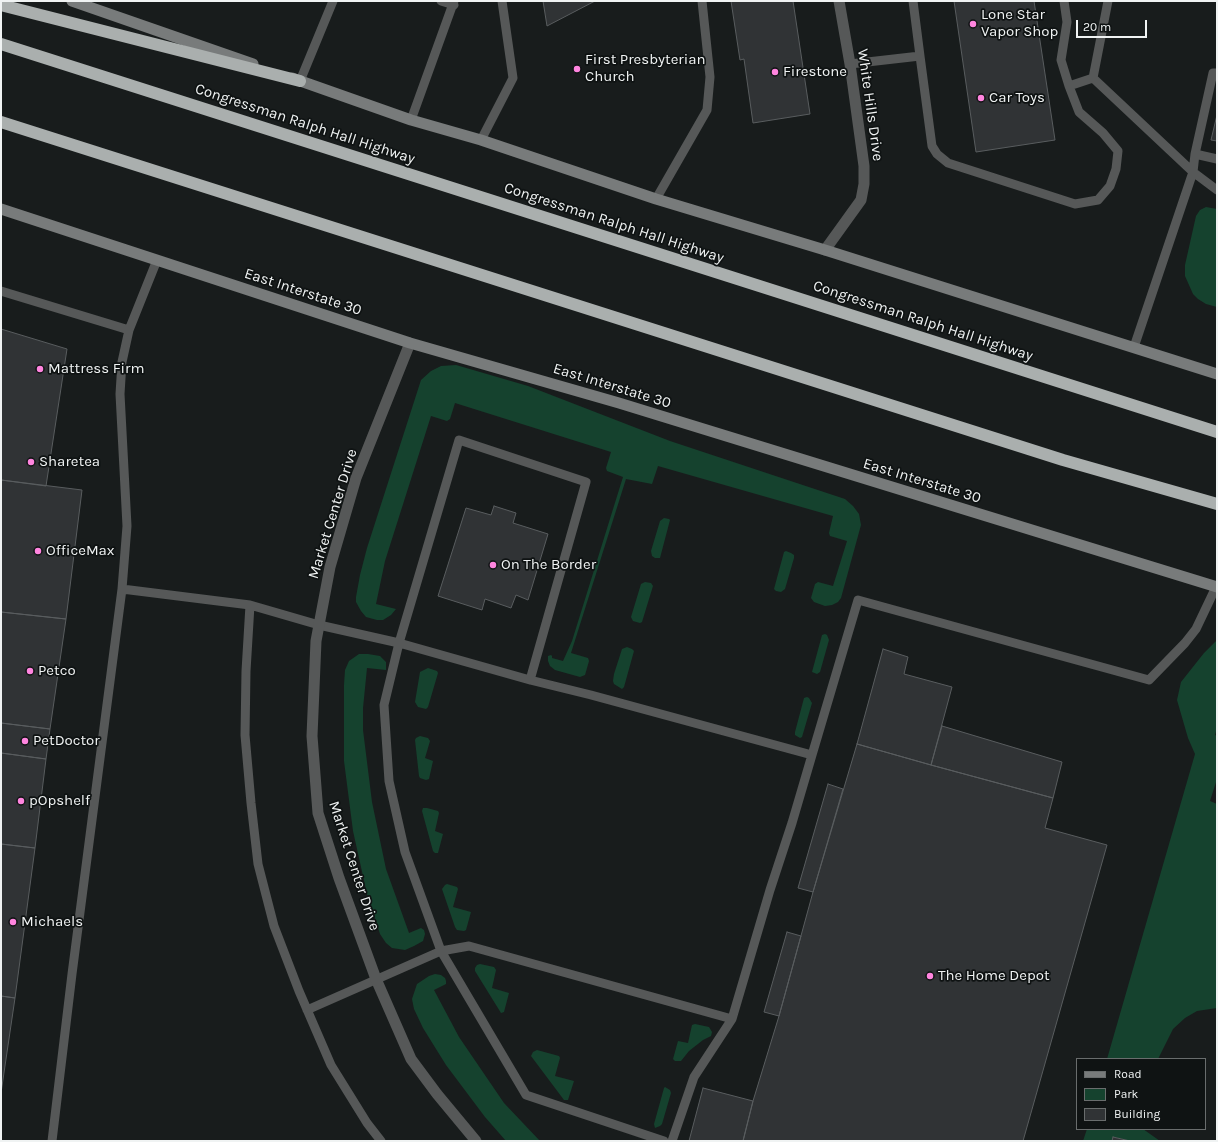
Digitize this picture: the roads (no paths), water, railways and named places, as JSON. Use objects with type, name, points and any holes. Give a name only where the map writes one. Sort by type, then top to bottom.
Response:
[{"type":"highway","points":[[1,5],[300,81]]},
{"type":"highway","name":"Congressman Ralph Hall Highway","points":[[1,44],[1217,432]]},
{"type":"highway","points":[[1,122],[1063,460],[1217,504]]},
{"type":"main road","points":[[72,1],[411,120],[480,140],[656,199],[824,250],[1217,374]]},
{"type":"main road","name":"East Interstate 30","points":[[1,209],[410,343],[619,403],[1216,587]]},
{"type":"street","name":"White Hills Drive","points":[[824,250],[861,200],[864,184],[864,166],[850,64],[839,1]]},
{"type":"street","name":"Market Center Drive","points":[[410,343],[356,478],[330,567],[316,641],[312,736],[318,813],[339,878],[376,979],[411,1059],[437,1094],[476,1141]]},
{"type":"lane","points":[[300,81],[333,1]]},
{"type":"lane","points":[[411,120],[454,3],[440,1]]},
{"type":"lane","points":[[480,140],[513,78],[502,1]]},
{"type":"lane","points":[[656,199],[707,110],[710,77],[702,1]]},
{"type":"lane","points":[[913,1],[932,146],[937,154],[948,163],[1075,204],[1098,200],[1110,186],[1116,170],[1118,150],[1103,133],[1079,112],[1069,86],[1061,60],[1068,22],[1064,1]]},
{"type":"lane","points":[[1093,78],[1108,1]]},
{"type":"lane","points":[[850,64],[920,56]]},
{"type":"lane","points":[[1134,347],[1193,172],[1195,154],[1214,73],[1217,73]]},
{"type":"lane","points":[[1069,86],[1093,78]]},
{"type":"lane","points":[[1093,78],[1193,172],[1217,190]]},
{"type":"lane","points":[[1195,154],[1217,158]]},
{"type":"lane","points":[[52,1141],[72,974],[122,590],[127,526],[120,394],[122,362],[129,330],[157,260]]},
{"type":"lane","points":[[1,291],[129,330]]},
{"type":"lane","points":[[530,680],[586,482],[459,440],[399,643],[384,705],[388,781],[405,852],[441,952],[526,1095],[664,1141]]},
{"type":"lane","points":[[672,1141],[694,1077],[732,1019],[858,600],[1149,680],[1196,630],[1216,587]]},
{"type":"lane","points":[[122,590],[250,605],[319,625],[399,643],[530,680],[812,755]]},
{"type":"lane","points":[[250,605],[246,671],[245,735],[258,864],[274,926],[307,1010],[331,1065],[367,1123],[381,1141]]},
{"type":"lane","points":[[307,1010],[441,952],[469,946],[732,1019]]},
{"type":"place","name":"Lone Star Vapor Shop","points":[[973,24]]},
{"type":"place","name":"First Presbyterian Church","points":[[577,69]]},
{"type":"place","name":"Firestone","points":[[775,72]]},
{"type":"place","name":"Car Toys","points":[[981,98]]},
{"type":"place","name":"Mattress Firm","points":[[40,369]]},
{"type":"place","name":"Sharetea","points":[[31,462]]},
{"type":"place","name":"OfficeMax","points":[[38,551]]},
{"type":"place","name":"On The Border","points":[[493,565]]},
{"type":"place","name":"Petco","points":[[30,671]]},
{"type":"place","name":"PetDoctor","points":[[25,741]]},
{"type":"place","name":"pOpshelf","points":[[21,801]]},
{"type":"place","name":"Michaels","points":[[13,922]]},
{"type":"place","name":"The Home Depot","points":[[930,976]]}]
